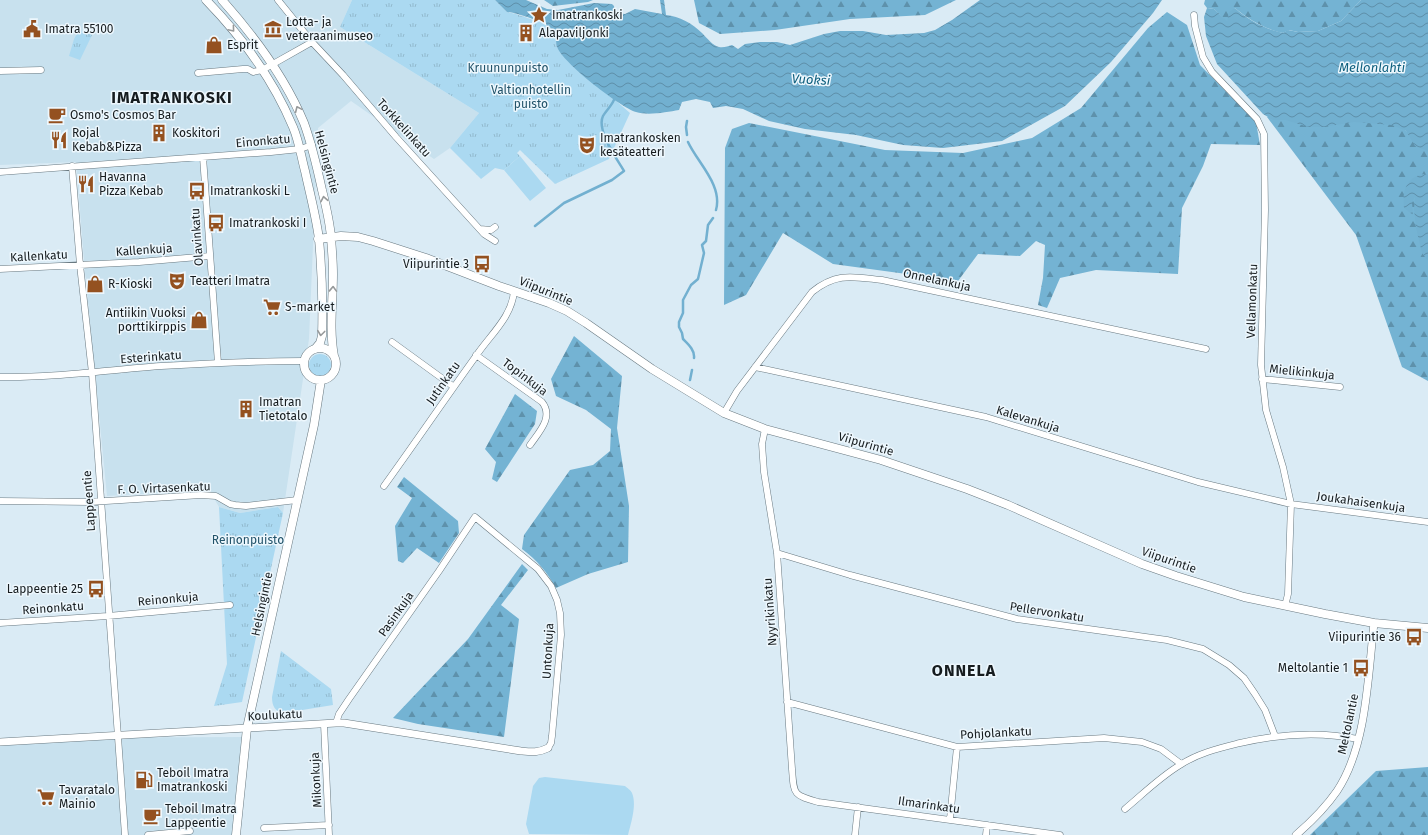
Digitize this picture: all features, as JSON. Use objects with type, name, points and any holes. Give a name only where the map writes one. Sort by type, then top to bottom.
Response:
[{"type":"main road","name":"Helsingintie","points":[[206,0],[238,36],[262,70],[277,94],[290,121],[300,149],[313,203],[322,275],[322,336],[320,343],[315,349]]},
{"type":"main road","name":"Helsingintie","points":[[222,0],[247,29],[273,64],[293,98],[312,146],[331,237],[333,274],[331,342],[334,356]]},
{"type":"main road","name":"Viipurintie","points":[[318,238],[358,237],[373,241],[426,258],[549,303],[567,311],[652,369],[724,413],[765,429],[881,460],[967,489],[1008,505],[1142,564],[1244,597],[1374,623],[1428,628]]},
{"type":"main road","points":[[324,348],[334,356],[336,360],[335,370],[330,377],[321,380],[313,379],[307,375],[304,368],[304,361],[309,352],[315,349],[324,348]]},
{"type":"main road","name":"Helsingintie","points":[[236,835],[247,728],[314,425],[321,380]]},
{"type":"street","name":"Torkkelinkatu","points":[[278,0],[312,42],[480,229],[496,242]]},
{"type":"street","name":"Vellamonkatu","points":[[1194,15],[1195,26],[1203,57],[1212,72],[1256,119],[1264,134],[1265,210],[1262,379],[1266,410],[1283,467],[1291,504],[1288,594],[1285,606]]},
{"type":"street","points":[[198,73],[243,69],[248,69],[253,72],[262,70],[312,42]]},
{"type":"street","points":[[0,71],[41,70]]},
{"type":"street","name":"Einonkatu","points":[[0,172],[300,149],[312,146]]},
{"type":"street","name":"Olavinkatu","points":[[203,157],[218,363]]},
{"type":"street","name":"Lappeentie","points":[[72,166],[80,265],[92,373],[108,616],[125,835]]},
{"type":"street","points":[[480,229],[491,230],[495,227]]},
{"type":"street","name":"Kallenkuja","points":[[80,265],[210,256]]},
{"type":"street","name":"Kallenkatu","points":[[0,270],[80,265]]},
{"type":"street","name":"Onnelankuja","points":[[724,413],[730,400],[812,292],[823,283],[836,278],[848,276],[882,280],[1206,349]]},
{"type":"street","name":"Jutinkatu","points":[[384,486],[476,355],[502,322],[512,304],[514,291]]},
{"type":"street","points":[[392,342],[454,387]]},
{"type":"street","name":"Topinkuja","points":[[476,355],[542,402],[546,407],[546,420],[530,445]]},
{"type":"street","name":"Esterinkatu","points":[[0,377],[92,373],[161,366],[218,363],[304,361]]},
{"type":"street","name":"Kalevankuja","points":[[755,367],[986,417],[1198,482],[1291,504]]},
{"type":"street","name":"Mielikinkuja","points":[[1262,379],[1340,387]]},
{"type":"street","name":"Nyyrikinkatu","points":[[765,429],[762,444],[764,472],[777,553],[787,702],[794,787],[796,794]]},
{"type":"street","name":"F. O. Virtasenkatu","points":[[0,501],[100,502],[201,495],[216,496],[230,504],[246,506],[297,500]]},
{"type":"street","name":"Joukahaisenkuja","points":[[1291,504],[1428,522]]},
{"type":"street","name":"Pasinkuja","points":[[336,723],[339,714],[349,699],[475,518]]},
{"type":"street","name":"Untonkuja","points":[[475,518],[538,569],[550,586],[557,600],[560,613],[561,634],[552,736],[548,748]]},
{"type":"street","name":"Pellervonkatu","points":[[777,553],[850,575],[1017,619],[1167,640],[1203,649],[1229,665],[1244,678],[1256,694],[1265,710],[1275,736]]},
{"type":"street","name":"Reinonkuja","points":[[108,616],[230,605]]},
{"type":"street","name":"Reinonkatu","points":[[0,623],[108,616]]},
{"type":"street","name":"Meltolantie","points":[[1296,835],[1314,819],[1337,791],[1351,762],[1358,739],[1365,703],[1374,623]]},
{"type":"street","name":"Pohjolankatu","points":[[787,702],[957,747],[1104,738],[1142,742],[1161,749],[1181,764]]},
{"type":"street","name":"Koulukatu","points":[[0,742],[344,723],[533,753],[541,752],[548,748]]},
{"type":"street","name":"Mikonkuja","points":[[324,724],[329,835]]},
{"type":"street","points":[[1125,809],[1154,784],[1181,764],[1218,748],[1275,736],[1333,735],[1358,739]]},
{"type":"street","points":[[950,819],[957,747]]},
{"type":"street","name":"Ilmarinkatu","points":[[796,794],[802,798],[818,802],[1060,835]]},
{"type":"street","points":[[855,835],[858,807]]},
{"type":"street","points":[[264,828],[329,825]]},
{"type":"street","points":[[986,835],[987,825]]},
{"type":"street","points":[[148,835],[190,831]]},
{"type":"shaded area","points":[[0,0],[352,0],[340,27],[479,113],[450,148],[434,159],[351,101],[318,128],[309,339],[283,513],[278,507],[240,513],[219,507],[209,490],[107,496],[85,272],[76,162],[0,165]]},
{"type":"shaded area","points":[[242,737],[232,835],[0,835],[0,738]]},
{"type":"green space","name":"Valtionhotellin puisto","points":[[352,0],[495,0],[507,12],[544,23],[551,29],[556,38],[614,99],[630,113],[609,159],[555,184],[520,150],[517,153],[520,156],[504,170],[495,168],[481,179],[450,148],[479,113],[340,27]]},
{"type":"green space","points":[[544,0],[593,0],[588,2],[553,6]]},
{"type":"green space","points":[[694,0],[956,0],[925,15],[850,19],[775,30],[720,34],[699,23]]},
{"type":"green space","points":[[1205,0],[1361,0],[1341,21],[1318,31],[1298,32],[1289,30],[1283,33],[1258,24],[1235,8],[1227,22],[1214,9],[1207,8],[1204,4]]},
{"type":"green space","points":[[1167,12],[1187,25],[1200,65],[1256,122],[1260,145],[1211,144],[1203,166],[1182,208],[1178,274],[1096,270],[1060,278],[1047,308],[1038,305],[1043,278],[1045,245],[1036,241],[1020,256],[978,254],[958,281],[833,264],[783,233],[746,295],[724,305],[725,148],[732,129],[749,123],[885,150],[963,153],[1032,138],[1081,108],[1148,28]]},
{"type":"green space","points":[[79,30],[92,35],[80,60],[69,56],[74,39]]},
{"type":"green space","points":[[1267,117],[1387,117],[1428,147],[1428,381],[1402,367],[1356,235]]},
{"type":"green space","points":[[520,156],[546,188],[530,201],[504,170]]},
{"type":"green space","points":[[574,336],[622,376],[617,428],[629,506],[628,562],[588,574],[556,588],[541,567],[522,549],[524,535],[570,470],[593,465],[610,451],[611,429],[586,410],[556,396],[551,379]]},
{"type":"green space","points":[[320,354],[328,357],[331,365],[328,373],[320,376],[312,373],[309,365],[312,357]]},
{"type":"green space","points":[[515,394],[537,411],[535,424],[497,482],[492,479],[496,462],[485,449]]},
{"type":"green space","points":[[404,477],[458,521],[459,533],[439,563],[417,548],[403,563],[398,561],[395,526],[412,498],[397,487]]},
{"type":"green space","name":"Reinonpuisto","points":[[219,507],[240,513],[278,507],[283,513],[242,702],[214,706],[227,664]]},
{"type":"green space","points":[[522,564],[528,570],[501,605],[519,619],[504,737],[418,724],[393,718],[468,639]]},
{"type":"green space","points":[[281,651],[331,689],[333,705],[284,713],[276,710],[273,706],[272,697]]},
{"type":"green space","points":[[1428,767],[1428,835],[1310,835],[1376,771]]},
{"type":"green space","points":[[545,777],[625,786],[630,790],[634,803],[628,835],[529,834],[526,824],[533,786],[539,778]]},
{"type":"water","name":"Vuoksi","points":[[495,0],[526,0],[547,9],[558,10],[594,3],[612,4],[614,6],[615,13],[625,14],[635,9],[662,14],[660,0],[664,0],[666,15],[676,17],[690,24],[710,42],[719,47],[732,45],[738,49],[745,44],[760,42],[777,42],[790,45],[824,34],[840,31],[863,31],[886,35],[924,33],[935,30],[952,20],[980,0],[1162,0],[1153,13],[1111,62],[1065,106],[1002,141],[943,148],[903,145],[856,135],[805,129],[769,121],[743,109],[726,106],[713,108],[710,102],[696,99],[682,102],[679,110],[652,114],[636,112],[628,109],[606,94],[571,65],[558,49],[555,33],[552,29],[531,18],[507,12]]},
{"type":"water","name":"Mellonlahti","points":[[1361,0],[1428,0],[1428,151],[1415,146],[1406,131],[1392,125],[1354,122],[1324,127],[1309,127],[1285,120],[1273,120],[1263,114],[1217,64],[1206,36],[1204,17],[1207,8],[1214,9],[1227,21],[1229,12],[1235,8],[1257,24],[1283,33],[1288,30],[1298,32],[1318,31],[1341,21]]},
{"type":"water","points":[[1424,174],[1428,175],[1428,261],[1422,253],[1416,228],[1414,209],[1415,197],[1412,202],[1413,215],[1404,208],[1406,186],[1413,178]]},
{"type":"waterway","points":[[535,226],[564,203],[612,180],[624,171],[612,152],[602,129],[603,116],[615,97]]},
{"type":"waterway","points":[[687,121],[687,135]]},
{"type":"waterway","points":[[688,142],[713,183],[716,192],[716,210]]},
{"type":"waterway","points":[[694,358],[692,350],[683,339],[679,322],[683,313],[683,300],[691,285],[698,279],[704,253],[702,245],[706,241],[708,225],[713,218]]},
{"type":"waterway","points":[[690,380],[692,370]]},
{"type":"place","name":"Imatrankoski","points":[[539,15]]},
{"type":"place","name":"Imatra 55100","points":[[32,29]]},
{"type":"place","name":"Lotta- ja veteraanimuseo","points":[[273,29]]},
{"type":"place","name":"Alapaviljonki","points":[[526,33]]},
{"type":"place","name":"Esprit","points":[[214,45]]},
{"type":"place","name":"Osmo's Cosmos Bar","points":[[57,115]]},
{"type":"place","name":"Koskitori","points":[[159,133]]},
{"type":"place","name":"Rojal Kebab&Pizza","points":[[59,140]]},
{"type":"place","name":"Imatrankosken kesäteatteri","points":[[587,145]]},
{"type":"place","name":"Havanna Pizza Kebab","points":[[86,184]]},
{"type":"place","name":"Imatrankoski L","points":[[197,191]]},
{"type":"place","name":"Imatrankoski I","points":[[216,223]]},
{"type":"place","name":"Viipurintie 3","points":[[482,264]]},
{"type":"place","name":"Teatteri Imatra","points":[[177,281]]},
{"type":"place","name":"R-Kioski","points":[[95,284]]},
{"type":"place","name":"S-market","points":[[272,307]]},
{"type":"place","name":"Antiikin Vuoksi porttikirppis","points":[[199,320]]},
{"type":"place","name":"Imatran Tietotalo","points":[[246,409]]},
{"type":"place","name":"Lappeentie 25","points":[[96,589]]},
{"type":"place","name":"Viipurintie 36","points":[[1414,637]]},
{"type":"place","name":"Meltolantie 1","points":[[1361,668]]},
{"type":"place","name":"Teboil Imatra Imatrankoski","points":[[144,780]]},
{"type":"place","name":"Tavaratalo Mainio","points":[[46,797]]},
{"type":"place","name":"Teboil Imatra Lappeentie","points":[[152,816]]},
{"type":"district","name":"IMATRANKOSKI","points":[[172,97]]},
{"type":"district","name":"ONNELA","points":[[964,670]]},
{"type":"park label","name":"Kruununpuisto","points":[[508,68]]}]
